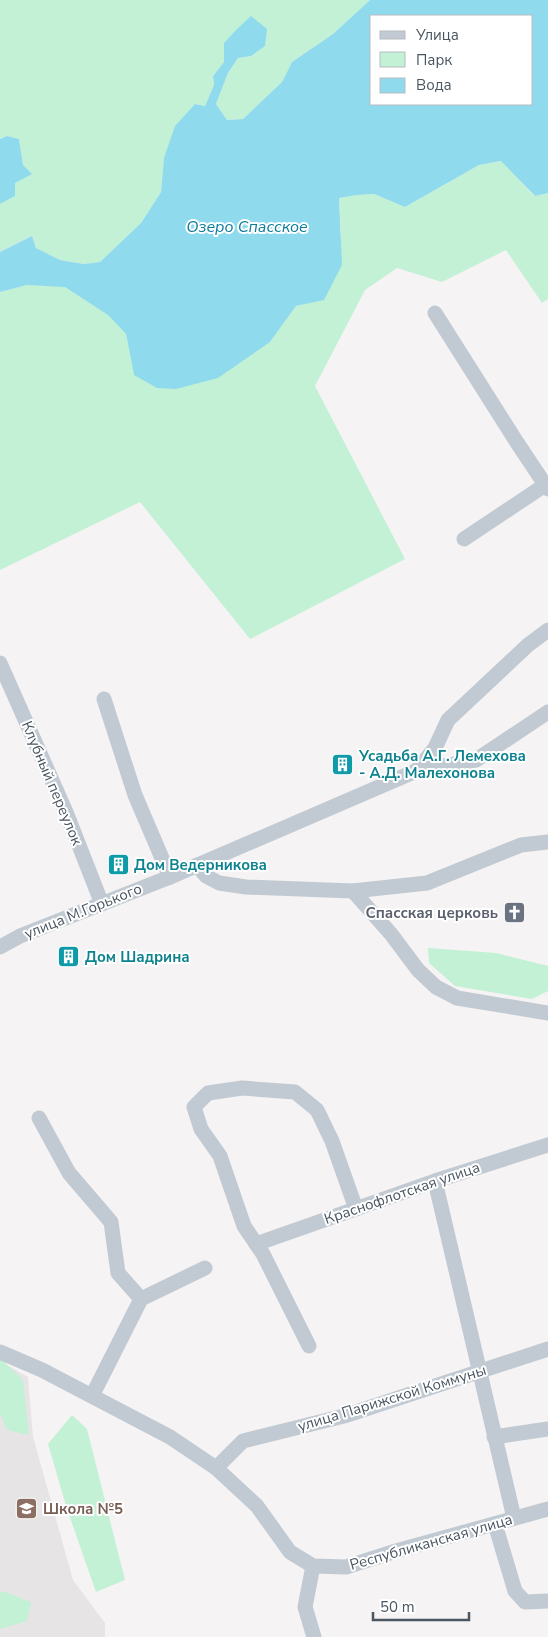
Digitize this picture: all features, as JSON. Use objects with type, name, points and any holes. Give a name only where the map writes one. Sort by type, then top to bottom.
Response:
[{"type":"street","points":[[435,313],[546,487],[464,539]]},
{"type":"street","points":[[416,771],[435,748],[448,720],[528,645],[548,630]]},
{"type":"street","name":"Клубный переулок","points":[[0,663],[66,812],[102,904]]},
{"type":"street","points":[[104,698],[135,795],[170,877]]},
{"type":"street","points":[[416,771],[476,760],[548,712]]},
{"type":"street","name":"улица М.Горького","points":[[0,947],[20,936],[197,866],[416,771]]},
{"type":"street","points":[[197,866],[206,876],[219,883],[246,887],[353,891],[428,883],[521,844],[548,842]]},
{"type":"street","points":[[353,891],[391,934],[418,970],[436,987],[456,998],[548,1013]]},
{"type":"street","points":[[308,1346],[263,1254],[244,1226],[220,1156],[201,1129],[194,1107],[208,1093],[242,1088],[295,1092],[317,1110],[332,1141],[356,1209]]},
{"type":"street","points":[[39,1118],[69,1173],[110,1222],[118,1273],[141,1299]]},
{"type":"street","name":"Краснофлотская улица","points":[[256,1244],[435,1181],[548,1144]]},
{"type":"street","points":[[435,1181],[514,1518]]},
{"type":"street","points":[[92,1396],[141,1299],[205,1268]]},
{"type":"street","name":"улица Парижской Коммуны","points":[[216,1468],[243,1441],[344,1416],[548,1349]]},
{"type":"street","points":[[0,1352],[42,1370],[170,1437],[216,1468],[257,1506],[290,1552],[313,1566],[305,1607],[314,1637]]},
{"type":"street","points":[[494,1437],[548,1429]]},
{"type":"street","name":"Республиканская улица","points":[[313,1566],[346,1567],[396,1551],[548,1510]]},
{"type":"street","points":[[495,1524],[515,1591],[525,1602],[548,1601]]},
{"type":"shaded area","name":"Школа №5","points":[[0,1361],[28,1377],[33,1437],[73,1580],[105,1623],[105,1637],[0,1637]]},
{"type":"green space","points":[[0,0],[370,0],[333,34],[292,62],[282,82],[243,119],[227,120],[216,104],[228,73],[238,58],[251,56],[224,43],[224,62],[213,76],[214,85],[205,106],[195,104],[164,158],[161,192],[141,223],[100,262],[84,264],[60,260],[36,248],[32,236],[0,252],[0,204],[15,196],[15,183],[23,165],[19,139],[7,136],[0,139]]},
{"type":"green space","points":[[502,161],[534,196],[548,193],[548,299],[542,303],[506,250],[442,282],[397,268],[365,290],[315,386],[405,559],[250,639],[140,502],[0,570],[0,292],[27,285],[65,286],[108,315],[126,334],[134,375],[270,342],[296,306],[324,299],[341,235],[339,198],[374,194],[405,207],[479,165]]},
{"type":"green space","points":[[428,948],[496,953],[548,966],[548,991],[532,999],[455,986],[429,963]]},
{"type":"green space","points":[[0,1358],[23,1380],[29,1435],[7,1430],[0,1413]]},
{"type":"green space","points":[[72,1415],[87,1429],[125,1580],[96,1592],[67,1509],[48,1444]]},
{"type":"green space","points":[[2,1591],[31,1602],[27,1621],[0,1629],[0,1593]]},
{"type":"water","name":"Озеро Спасское","points":[[370,0],[548,0],[548,193],[535,196],[501,161],[479,165],[405,207],[374,194],[339,198],[342,265],[324,300],[296,306],[270,342],[218,378],[176,389],[157,388],[134,375],[126,334],[108,315],[65,287],[27,285],[0,292],[0,252],[32,236],[36,248],[60,260],[84,264],[100,262],[141,223],[161,192],[164,158],[175,126],[195,104],[205,106],[214,85],[213,76],[224,62],[224,43],[251,16],[267,29],[265,46],[251,56],[238,58],[228,73],[216,104],[227,120],[243,119],[282,82],[292,62],[333,34]]},
{"type":"water","points":[[7,136],[19,139],[23,165],[32,174],[15,183],[15,196],[0,204],[0,139]]},
{"type":"place","name":"Усадьба А.Г. Лемехова - А.Д. Малехонова","points":[[343,765]]},
{"type":"place","name":"Дом Ведерникова","points":[[118,865]]},
{"type":"place","name":"Спасская церковь","points":[[514,913]]},
{"type":"place","name":"Дом Шадрина","points":[[69,957]]},
{"type":"place","name":"Школа №5","points":[[27,1509]]}]
